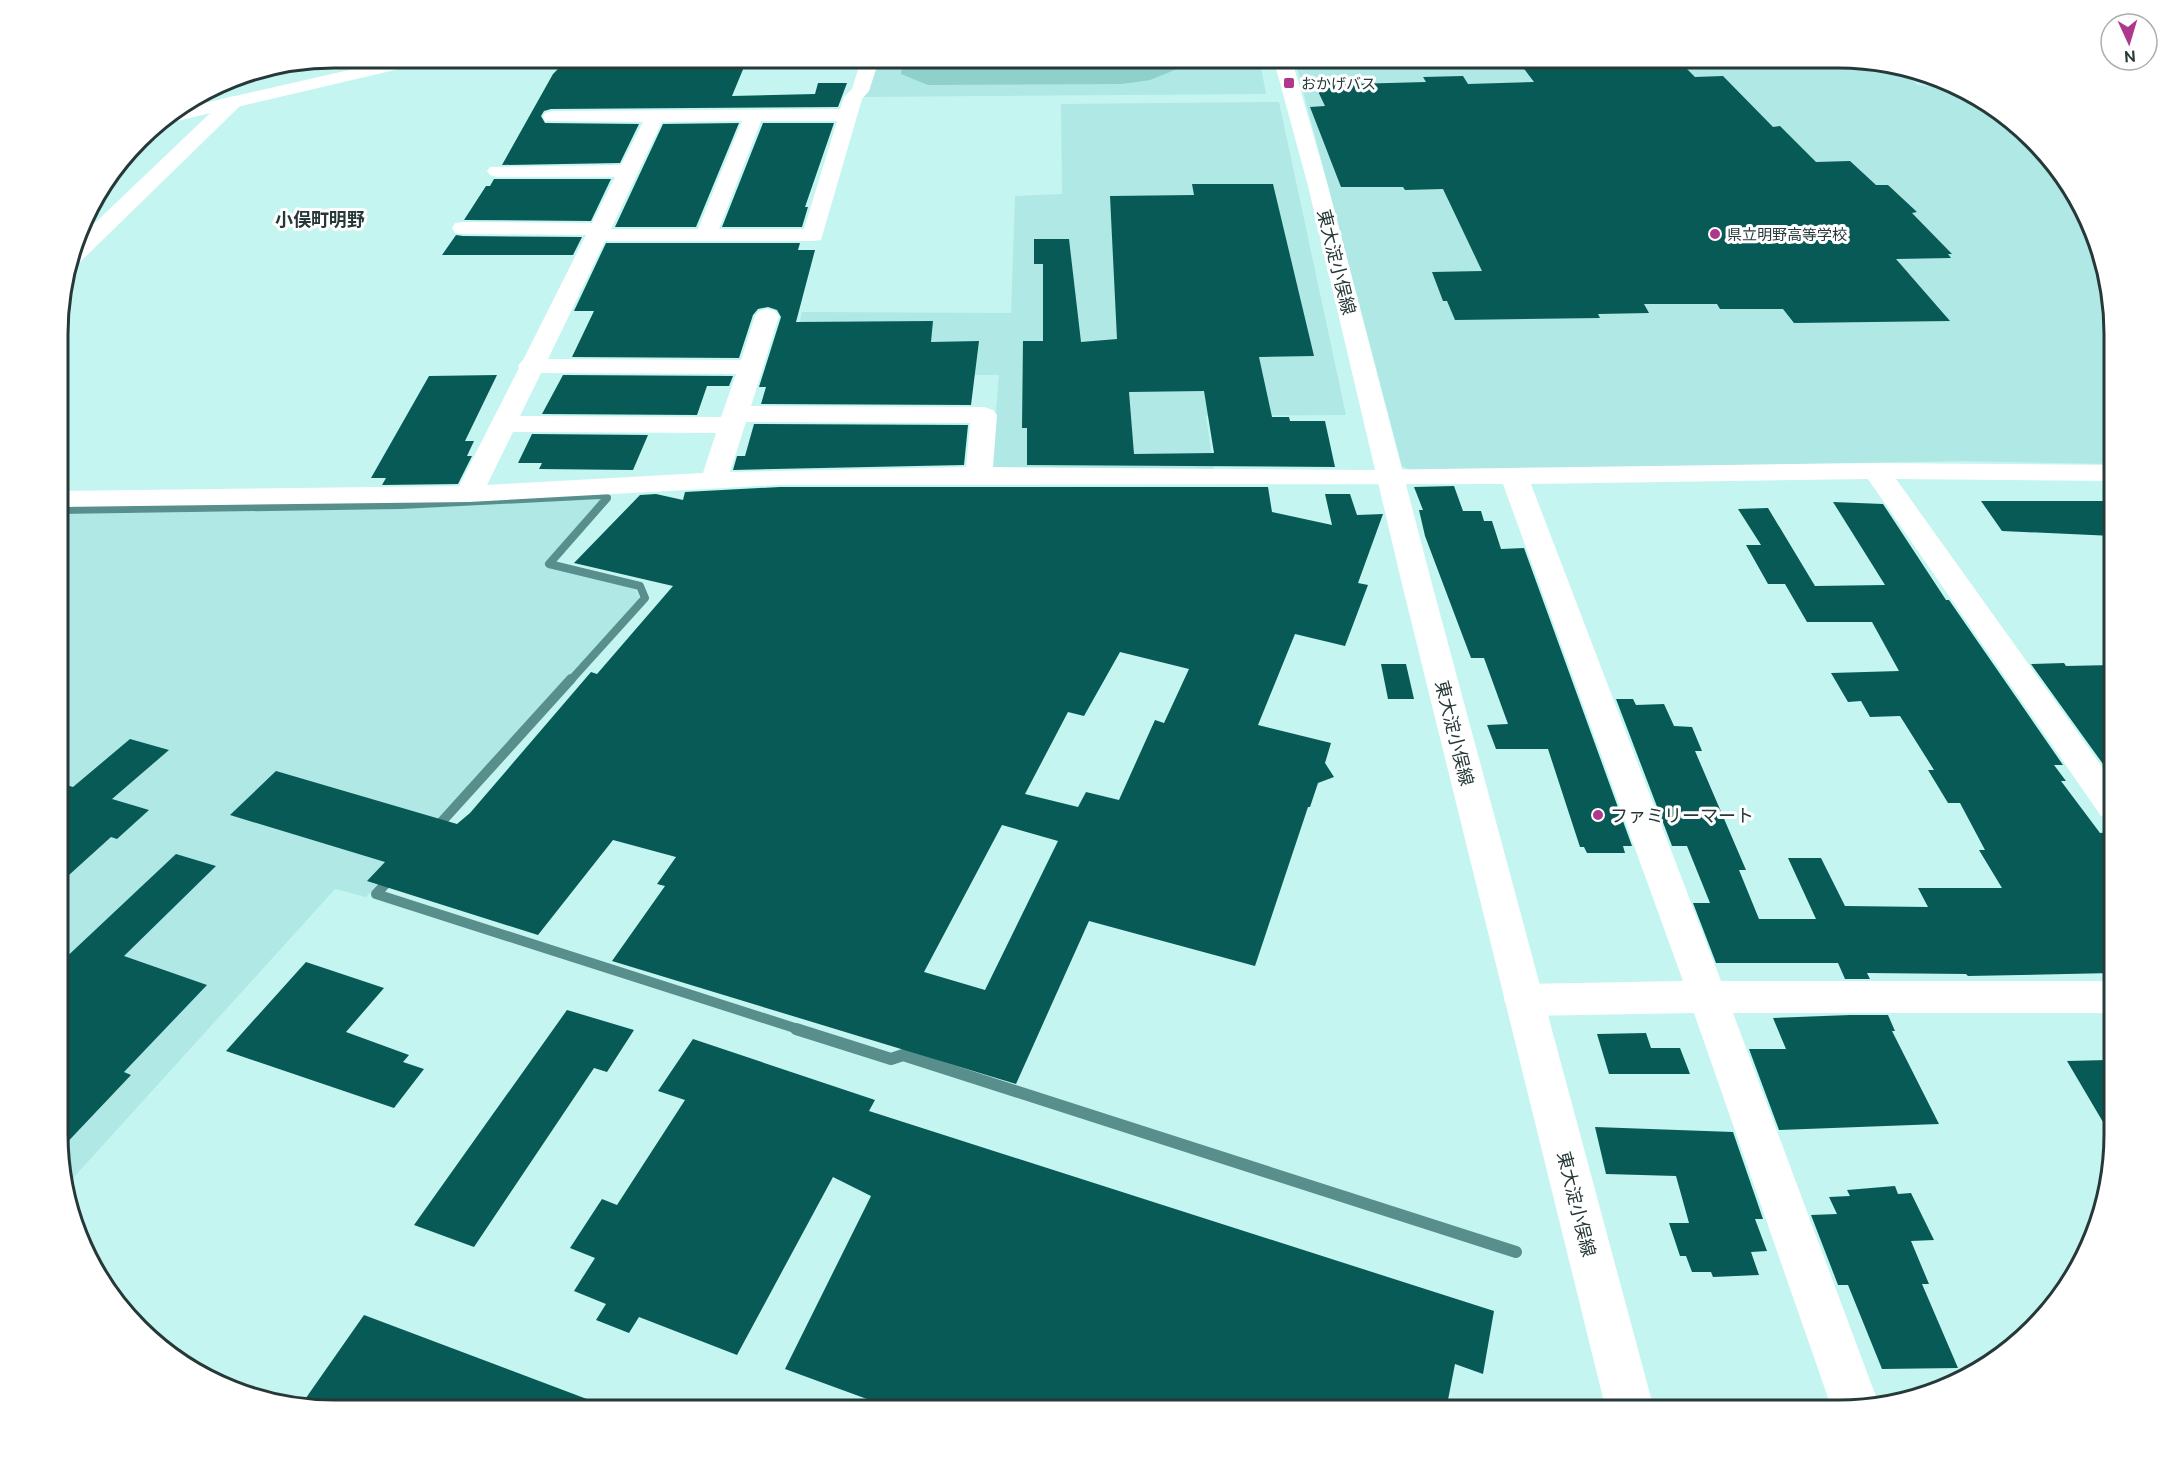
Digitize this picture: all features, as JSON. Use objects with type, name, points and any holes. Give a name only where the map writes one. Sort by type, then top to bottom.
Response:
[{"type":"street","points":[[184,113],[381,68]]},
{"type":"street","points":[[463,228],[706,235],[813,235],[854,97],[861,91],[868,68]]},
{"type":"street","name":"東大淀小俣線","points":[[1285,68],[1318,186],[1390,477],[1627,1400]]},
{"type":"street","points":[[83,246],[233,102]]},
{"type":"street","points":[[706,235],[754,116]]},
{"type":"street","points":[[552,117],[848,116]]},
{"type":"street","points":[[469,494],[530,366],[655,117]]},
{"type":"street","points":[[497,171],[628,171]]},
{"type":"street","points":[[714,480],[767,316]]},
{"type":"street","points":[[530,366],[751,367]]},
{"type":"street","points":[[502,424],[984,415],[979,475]]},
{"type":"street","points":[[68,499],[469,494],[714,480],[979,475],[1390,477],[1876,471],[2103,472]]},
{"type":"street","points":[[1876,471],[2103,793]]},
{"type":"street","points":[[1514,476],[1708,997],[1852,1399]]},
{"type":"street","points":[[1524,1000],[1708,997],[2103,997]]},
{"type":"shaded area","points":[[873,68],[1261,68],[1266,94],[863,97]]},
{"type":"shaded area","points":[[902,68],[1180,68],[1150,80],[1122,84],[928,85],[901,74]]},
{"type":"shaded area","name":"県立明野高等学校","points":[[1297,68],[1855,68],[1889,73],[1910,78],[1918,85],[1938,88],[1955,95],[1985,112],[2013,134],[2037,158],[2059,186],[2076,216],[2089,248],[2098,282],[2103,316],[2103,464],[1961,461],[1412,471],[1402,466]]},
{"type":"shaded area","points":[[1279,102],[1346,415],[1206,416],[1214,470],[991,470],[999,375],[786,375],[802,312],[1011,313],[1015,196],[1062,194],[1061,104]]},
{"type":"shaded area","points":[[597,498],[601,501],[544,566],[635,588],[640,598],[366,897],[335,889],[72,1179],[68,1151],[68,514],[396,509]]},
{"type":"building","points":[[559,68],[744,68],[732,96],[815,94],[818,83],[847,83],[838,107],[551,109],[544,111],[541,116],[545,123],[639,124],[620,163],[502,165],[553,74]]},
{"type":"building","points":[[1523,68],[1686,68],[1695,77],[1723,76],[1773,127],[1780,126],[1816,162],[1850,161],[1876,185],[1888,185],[1917,212],[1912,213],[1952,254],[1948,254],[1951,258],[1896,259],[1950,321],[1794,323],[1783,309],[1720,309],[1717,304],[1644,304],[1649,313],[1598,314],[1600,318],[1455,320],[1447,301],[1443,301],[1432,272],[1482,271],[1443,189],[1341,187],[1310,107],[1325,106],[1315,85],[1426,82],[1423,77],[1463,76],[1468,84],[1534,82]]},
{"type":"building","points":[[739,123],[696,227],[615,227],[663,124]]},
{"type":"building","points":[[763,123],[834,123],[805,207],[808,207],[802,227],[722,227]]},
{"type":"building","points":[[494,179],[611,179],[591,221],[464,220],[486,186],[490,186]]},
{"type":"building","points":[[1192,184],[1273,184],[1314,356],[1259,357],[1272,417],[1289,417],[1290,421],[1325,421],[1335,467],[1027,465],[1027,428],[1022,428],[1023,341],[1043,341],[1043,264],[1034,264],[1034,239],[1069,239],[1081,342],[1117,339],[1110,196],[1194,195]],"holes":[[[1204,391],[1214,453],[1134,454],[1129,392]]]},
{"type":"building","points":[[456,235],[582,237],[573,255],[442,255]]},
{"type":"building","points":[[606,243],[800,243],[798,250],[815,250],[796,322],[933,321],[931,342],[979,341],[971,405],[761,404],[766,387],[759,387],[781,317],[777,310],[768,307],[758,309],[753,315],[739,358],[572,357],[594,311],[574,311]]},
{"type":"building","points":[[497,375],[465,441],[474,441],[467,456],[472,456],[458,484],[382,485],[386,478],[371,478],[429,376]]},
{"type":"building","points":[[563,375],[733,376],[729,386],[707,386],[697,415],[542,414]]},
{"type":"building","points":[[754,424],[968,425],[964,465],[733,470],[737,456],[745,456]]},
{"type":"building","points":[[532,434],[648,435],[633,470],[539,469],[542,463],[518,463]]},
{"type":"building","points":[[1454,486],[1463,511],[1481,511],[1484,521],[1492,521],[1501,549],[1524,548],[1632,846],[1623,846],[1625,853],[1587,853],[1584,847],[1580,847],[1548,749],[1496,749],[1487,725],[1508,724],[1484,658],[1471,658],[1425,536],[1419,510],[1423,510],[1414,487]]},
{"type":"building","points":[[780,487],[1268,487],[1272,512],[1332,525],[1325,494],[1350,494],[1357,515],[1383,514],[1358,583],[1368,585],[1345,646],[1295,634],[1258,725],[1331,743],[1325,763],[1334,777],[1318,783],[1255,966],[1089,921],[1016,1084],[612,961],[665,886],[657,884],[676,857],[613,840],[538,935],[367,881],[385,862],[230,815],[276,771],[457,824],[470,813],[591,672],[597,674],[673,586],[574,563],[640,495],[656,494],[683,500],[685,492]],"holes":[[[1120,652],[1189,669],[1164,723],[1155,720],[1119,800],[1086,792],[1078,807],[1025,794],[1068,712],[1084,716]],[[1002,825],[1058,841],[985,990],[924,972]]]},
{"type":"building","points":[[1981,501],[2103,501],[2103,536],[2002,531]]},
{"type":"building","points":[[1833,502],[1883,504],[1946,600],[1949,600],[2063,765],[2054,765],[2066,781],[2061,781],[2100,833],[2103,833],[2103,973],[1968,976],[1966,974],[1867,973],[1870,979],[1845,979],[1838,963],[1716,963],[1693,903],[1710,903],[1687,846],[1672,846],[1616,699],[1633,699],[1636,705],[1664,704],[1674,726],[1692,727],[1702,751],[1695,751],[1746,870],[1739,870],[1759,919],[1816,919],[1788,858],[1821,858],[1845,906],[1928,907],[1918,888],[2002,888],[1979,850],[1985,850],[1960,803],[1948,803],[1928,770],[1934,770],[1900,716],[1870,717],[1861,701],[1848,702],[1831,673],[1899,671],[1872,622],[1807,622],[1785,584],[1768,584],[1746,545],[1761,545],[1738,509],[1768,508],[1815,586],[1885,585]]},
{"type":"building","points":[[1381,664],[1406,664],[1414,699],[1388,699]]},
{"type":"building","points":[[2031,664],[2103,665],[2103,764]]},
{"type":"building","points":[[130,739],[169,750],[112,799],[149,810],[117,839],[111,837],[68,876],[68,786],[73,787]]},
{"type":"building","points":[[176,854],[216,866],[124,956],[207,985],[124,1072],[131,1075],[68,1142],[68,1133],[68,956]]},
{"type":"building","points":[[306,962],[384,988],[346,1032],[409,1055],[403,1062],[424,1069],[394,1108],[226,1051]]},
{"type":"building","points":[[567,1010],[634,1030],[607,1072],[594,1068],[474,1247],[414,1225]]},
{"type":"building","points":[[1888,1015],[1895,1031],[1892,1031],[1939,1124],[1779,1130],[1749,1049],[1786,1049],[1773,1018]]},
{"type":"building","points":[[1646,1033],[1651,1048],[1680,1048],[1690,1074],[1609,1074],[1597,1034]]},
{"type":"building","points":[[693,1039],[875,1100],[869,1111],[1494,1311],[1483,1374],[1455,1364],[1448,1400],[870,1400],[785,1369],[871,1196],[833,1177],[737,1355],[639,1317],[629,1333],[596,1320],[606,1304],[574,1291],[595,1258],[570,1248],[602,1199],[617,1205],[685,1100],[658,1091]]},
{"type":"building","points":[[2103,1060],[2103,1122],[2067,1061]]},
{"type":"building","points":[[1595,1127],[1733,1132],[1763,1219],[1755,1219],[1767,1251],[1751,1252],[1759,1275],[1713,1277],[1711,1272],[1692,1272],[1686,1256],[1680,1256],[1669,1223],[1689,1223],[1676,1176],[1606,1174]]},
{"type":"building","points":[[1895,1186],[1898,1194],[1911,1193],[1934,1240],[1911,1241],[1929,1284],[1922,1284],[1958,1368],[1882,1369],[1848,1285],[1838,1285],[1811,1215],[1837,1214],[1829,1197],[1850,1196],[1847,1190]]},
{"type":"building","points":[[364,1315],[589,1400],[334,1400],[306,1398]]},
{"type":"waterway","points":[[68,510],[401,505],[600,495],[607,498],[549,564],[640,586],[645,598],[570,681]]},
{"type":"waterway","points":[[436,828],[571,679]]},
{"type":"waterway","points":[[391,878],[376,894],[801,1030]]},
{"type":"waterway","points":[[796,1029],[891,1059],[903,1055],[1516,1252]]},
{"type":"place","name":"おかげバス","points":[[1289,83]]},
{"type":"place","name":"県立明野高等学校","points":[[1715,234]]},
{"type":"place","name":"ファミリーマート","points":[[1598,815]]},
{"type":"district","name":"小俣町明野","points":[[320,219]]}]
